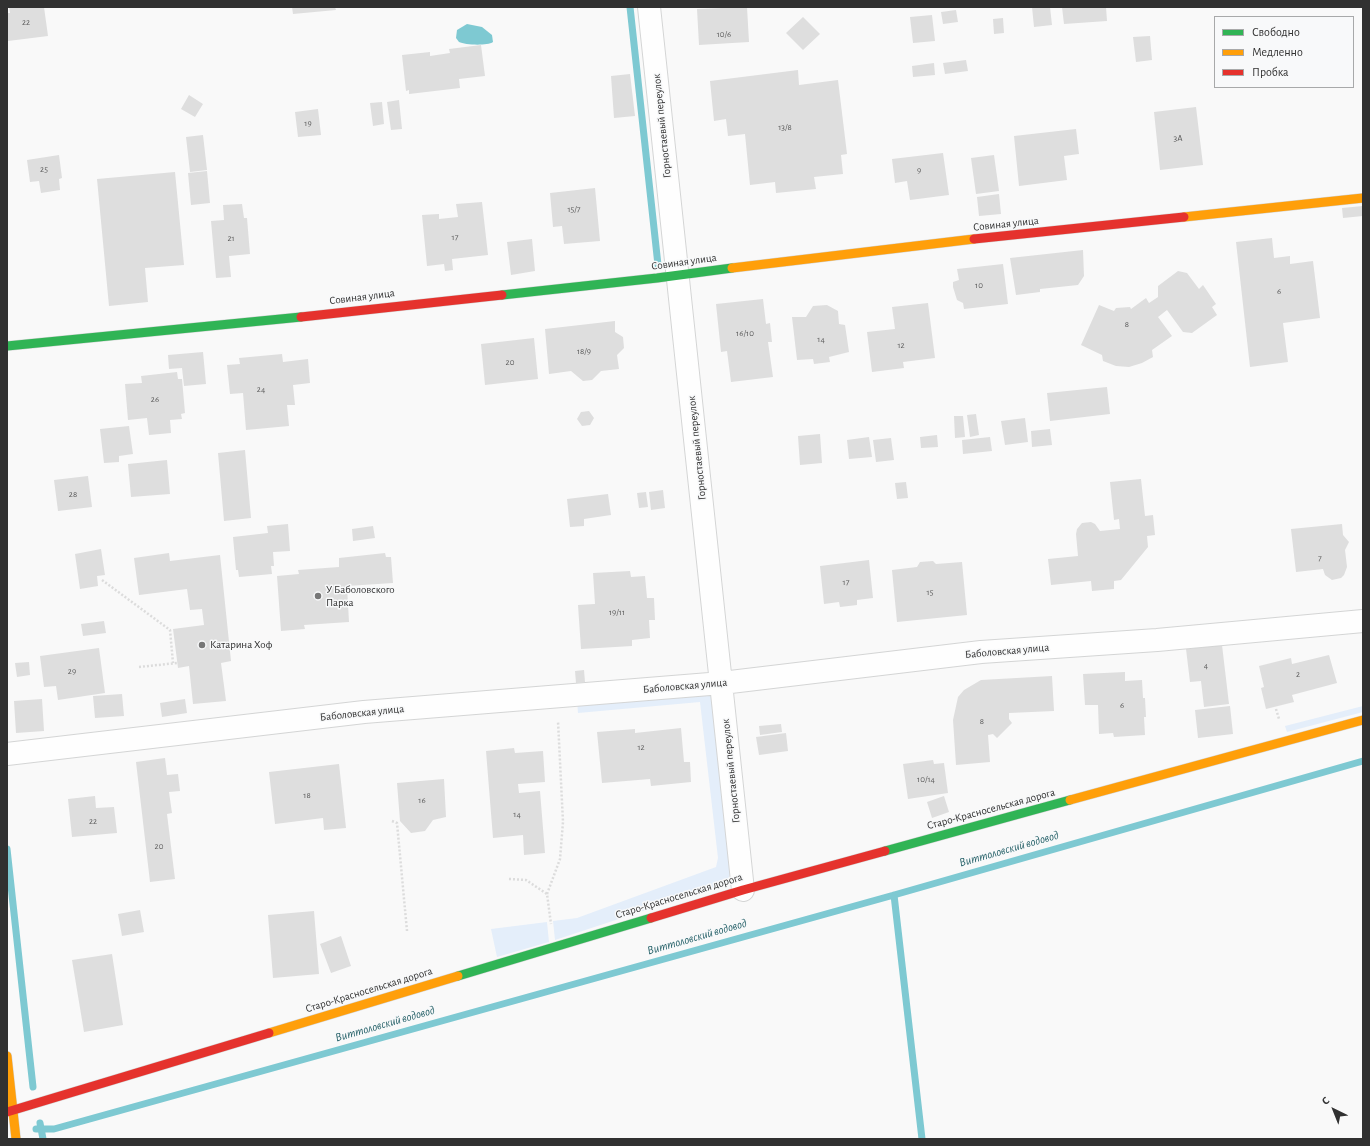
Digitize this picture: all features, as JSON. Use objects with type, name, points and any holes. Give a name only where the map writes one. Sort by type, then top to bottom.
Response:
[{"type":"street","name":"Горностаевый переулок","points":[[649,7],[666,277],[722,683],[743,890]]},
{"type":"street","name":"Совиная улица","points":[[7,346],[193,329],[666,277],[930,244],[1363,198]]},
{"type":"street","name":"Баболовская улица","points":[[7,754],[364,712],[722,683],[981,652],[1157,640],[1363,621]]},
{"type":"street","name":"Старо-Красносельская дорога","points":[[10,1111],[743,890],[1363,720]]},
{"type":"street","points":[[7,1056],[10,1111],[16,1139]]},
{"type":"path","points":[[102,580],[170,630],[173,663]]},
{"type":"path","points":[[139,667],[177,663]]},
{"type":"path","points":[[550,921],[547,894],[560,859],[562,822],[557,696]]},
{"type":"path","points":[[392,821],[397,823],[407,931]]},
{"type":"path","points":[[509,879],[526,880],[547,894]]},
{"type":"shaded area","points":[[706,690],[714,698],[731,866],[730,875],[725,884],[555,940],[553,921],[577,918],[716,867],[718,858],[700,702],[578,713],[577,701]]},
{"type":"shaded area","points":[[1363,706],[1363,712],[1287,732],[1285,726]]},
{"type":"shaded area","points":[[547,922],[549,942],[497,957],[491,929]]},
{"type":"water","points":[[467,24],[482,27],[492,35],[493,42],[476,45],[459,42],[456,38],[457,30]]},
{"type":"building","points":[[9,7],[44,7],[48,36],[8,41],[7,13],[10,13]]},
{"type":"building","points":[[292,7],[335,7],[336,10],[293,14]]},
{"type":"building","points":[[747,7],[749,42],[699,45],[697,9]]},
{"type":"building","points":[[1032,7],[1050,7],[1052,25],[1034,27]]},
{"type":"building","points":[[1062,7],[1106,7],[1107,21],[1064,24]]},
{"type":"building","points":[[956,10],[958,22],[943,24],[941,12]]},
{"type":"building","points":[[932,15],[935,41],[913,43],[910,17]]},
{"type":"building","points":[[803,17],[820,34],[803,50],[786,33]]},
{"type":"building","points":[[1003,18],[1004,33],[994,34],[993,19]]},
{"type":"building","points":[[1150,36],[1152,60],[1136,62],[1133,37]]},
{"type":"building","points":[[481,45],[485,76],[459,79],[460,88],[409,94],[409,90],[406,91],[402,55],[430,52],[430,56],[450,53],[449,49]]},
{"type":"building","points":[[966,60],[968,71],[945,74],[943,63]]},
{"type":"building","points":[[934,63],[935,75],[913,77],[912,66]]},
{"type":"building","points":[[798,70],[799,85],[838,80],[847,154],[841,155],[843,174],[814,177],[816,189],[776,193],[775,182],[750,185],[745,134],[728,136],[726,119],[714,121],[710,81]]},
{"type":"building","points":[[630,74],[635,116],[614,118],[611,76]]},
{"type":"building","points":[[189,95],[203,104],[195,117],[181,109]]},
{"type":"building","points":[[399,100],[402,129],[391,130],[387,102]]},
{"type":"building","points":[[382,102],[384,124],[373,126],[370,103]]},
{"type":"building","points":[[1196,107],[1203,165],[1160,170],[1154,112]]},
{"type":"building","points":[[318,109],[321,135],[298,137],[295,112]]},
{"type":"building","points":[[1076,129],[1079,154],[1064,156],[1067,180],[1019,186],[1014,136]]},
{"type":"building","points":[[203,135],[207,170],[190,172],[186,137]]},
{"type":"building","points":[[943,153],[949,195],[910,200],[907,181],[895,183],[892,159]]},
{"type":"building","points":[[59,155],[62,178],[59,179],[60,190],[41,193],[39,181],[30,182],[27,160]]},
{"type":"building","points":[[994,155],[999,191],[976,194],[971,158]]},
{"type":"building","points":[[207,171],[210,203],[191,205],[188,173]]},
{"type":"building","points":[[175,172],[184,265],[145,268],[148,302],[109,306],[97,179]]},
{"type":"building","points":[[595,188],[600,241],[564,244],[562,226],[553,227],[550,193]]},
{"type":"building","points":[[999,194],[1001,214],[979,216],[977,197]]},
{"type":"building","points":[[482,202],[488,255],[452,259],[453,270],[445,271],[444,264],[427,266],[422,215],[439,214],[439,219],[458,217],[456,204]]},
{"type":"building","points":[[242,204],[244,218],[247,218],[250,254],[229,256],[231,277],[216,278],[211,221],[224,220],[223,205]]},
{"type":"building","points":[[1363,206],[1363,216],[1343,218],[1342,208]]},
{"type":"building","points":[[1272,238],[1274,258],[1290,256],[1290,264],[1313,261],[1320,318],[1283,323],[1288,362],[1250,367],[1236,242]]},
{"type":"building","points":[[532,239],[535,271],[511,275],[507,242]]},
{"type":"building","points":[[1083,250],[1084,276],[1078,285],[1040,289],[1040,292],[1016,295],[1010,258]]},
{"type":"building","points":[[1003,264],[1008,304],[964,309],[963,303],[957,300],[953,287],[953,282],[959,280],[957,269]]},
{"type":"building","points":[[1178,271],[1187,273],[1199,289],[1203,285],[1216,304],[1212,307],[1217,315],[1192,333],[1183,332],[1167,310],[1158,317],[1172,336],[1152,350],[1153,357],[1142,363],[1129,367],[1116,366],[1103,361],[1102,355],[1081,345],[1099,305],[1114,311],[1116,308],[1130,307],[1131,309],[1146,298],[1149,303],[1158,297],[1158,286]]},
{"type":"building","points":[[763,299],[766,324],[770,323],[772,342],[768,342],[773,377],[731,382],[727,351],[721,352],[716,304]]},
{"type":"building","points":[[928,303],[935,358],[903,362],[904,368],[872,372],[867,332],[895,329],[892,307]]},
{"type":"building","points":[[827,305],[838,311],[839,324],[845,325],[849,352],[829,357],[830,362],[814,364],[813,359],[797,360],[792,317],[806,317],[813,306]]},
{"type":"building","points":[[615,321],[615,332],[623,337],[624,348],[617,355],[619,369],[601,371],[592,380],[583,381],[571,371],[549,374],[545,329]]},
{"type":"building","points":[[534,338],[538,379],[485,385],[481,344]]},
{"type":"building","points":[[203,352],[206,384],[184,386],[182,368],[169,369],[168,355]]},
{"type":"building","points":[[282,354],[283,362],[308,359],[310,383],[293,385],[295,405],[287,405],[289,426],[246,430],[243,393],[230,394],[227,365],[240,364],[239,358]]},
{"type":"building","points":[[177,372],[178,379],[182,379],[185,413],[181,414],[182,419],[170,420],[171,433],[149,435],[147,418],[128,420],[125,384],[142,383],[141,376]]},
{"type":"building","points":[[1107,387],[1110,414],[1050,421],[1047,393]]},
{"type":"building","points":[[589,411],[594,418],[590,425],[582,426],[577,419],[581,412]]},
{"type":"building","points":[[976,414],[979,435],[970,437],[967,415]]},
{"type":"building","points":[[954,416],[963,416],[965,437],[955,438]]},
{"type":"building","points":[[1025,418],[1028,442],[1005,445],[1001,421]]},
{"type":"building","points":[[129,426],[133,454],[119,456],[119,462],[104,463],[100,429]]},
{"type":"building","points":[[1050,429],[1052,445],[1032,447],[1031,431]]},
{"type":"building","points":[[820,434],[822,463],[800,465],[798,436]]},
{"type":"building","points":[[937,435],[938,447],[921,448],[920,437]]},
{"type":"building","points":[[869,437],[872,457],[849,459],[847,440]]},
{"type":"building","points":[[990,437],[992,451],[963,454],[962,440]]},
{"type":"building","points":[[891,438],[894,460],[876,462],[873,440]]},
{"type":"building","points":[[245,450],[251,518],[224,521],[218,453]]},
{"type":"building","points":[[167,460],[170,494],[131,497],[128,464]]},
{"type":"building","points":[[88,476],[92,507],[58,511],[54,480]]},
{"type":"building","points":[[1141,479],[1145,516],[1153,515],[1155,535],[1147,536],[1148,547],[1121,580],[1114,581],[1114,589],[1092,591],[1091,581],[1051,585],[1048,559],[1078,556],[1076,534],[1077,529],[1082,523],[1091,522],[1095,524],[1100,531],[1120,529],[1119,519],[1114,520],[1110,482]]},
{"type":"building","points":[[906,482],[908,498],[897,499],[895,483]]},
{"type":"building","points":[[663,490],[665,508],[651,510],[649,492]]},
{"type":"building","points":[[646,492],[648,507],[639,508],[637,493]]},
{"type":"building","points":[[608,494],[611,515],[584,519],[584,526],[570,527],[567,499]]},
{"type":"building","points":[[288,524],[290,551],[273,552],[274,566],[271,566],[272,574],[239,577],[238,570],[236,570],[233,537],[268,533],[267,526]]},
{"type":"building","points":[[1342,524],[1343,535],[1349,542],[1345,550],[1347,567],[1344,575],[1341,578],[1332,580],[1325,575],[1323,569],[1296,572],[1291,529]]},
{"type":"building","points":[[373,526],[375,538],[353,541],[352,529]]},
{"type":"building","points":[[101,549],[105,575],[97,576],[98,586],[80,589],[75,554]]},
{"type":"building","name":"Катарина Хоф","points":[[169,553],[170,561],[220,555],[231,661],[221,663],[226,701],[193,704],[189,666],[178,668],[173,629],[204,625],[202,609],[190,610],[187,589],[139,595],[134,558]]},
{"type":"building","points":[[385,553],[386,557],[391,557],[393,583],[347,586],[349,622],[304,625],[305,629],[281,631],[277,576],[299,574],[298,570],[339,567],[339,558]]},
{"type":"building","points":[[869,560],[873,598],[857,600],[857,605],[840,607],[839,602],[824,604],[820,566]]},
{"type":"building","points":[[933,561],[936,564],[962,562],[967,615],[897,622],[892,570],[917,567],[920,562]]},
{"type":"building","points":[[630,571],[631,577],[645,576],[647,598],[654,598],[655,620],[649,620],[650,638],[632,640],[632,646],[581,649],[578,605],[595,604],[593,573]]},
{"type":"building","points":[[104,621],[106,633],[83,636],[81,624]]},
{"type":"building","points":[[1222,645],[1229,704],[1204,707],[1201,681],[1190,682],[1186,649]]},
{"type":"building","points":[[99,648],[105,693],[58,700],[56,686],[44,687],[40,656]]},
{"type":"building","points":[[1329,655],[1337,683],[1292,695],[1294,702],[1266,709],[1261,688],[1264,687],[1259,666],[1291,658],[1292,664]]},
{"type":"building","points":[[29,662],[30,675],[17,677],[15,663]]},
{"type":"building","points":[[584,670],[585,682],[576,683],[575,671]]},
{"type":"building","points":[[1125,672],[1125,681],[1142,680],[1143,698],[1145,698],[1145,735],[1114,737],[1113,733],[1099,734],[1098,705],[1085,705],[1083,674]]},
{"type":"building","points":[[1052,676],[1054,711],[1009,713],[1009,719],[1012,723],[997,738],[993,734],[988,735],[990,762],[956,765],[953,720],[958,697],[964,690],[981,680]]},
{"type":"building","points":[[122,694],[124,716],[95,718],[93,696]]},
{"type":"building","points":[[42,699],[44,731],[16,733],[14,701]]},
{"type":"building","points":[[185,699],[187,713],[162,717],[160,703]]},
{"type":"building","points":[[1230,706],[1233,734],[1198,738],[1195,710]]},
{"type":"building","points":[[781,724],[782,732],[760,735],[759,726]]},
{"type":"building","points":[[681,728],[684,762],[690,762],[691,782],[651,786],[650,779],[602,783],[597,732],[635,729],[635,733]]},
{"type":"building","points":[[786,733],[788,751],[759,755],[756,737]]},
{"type":"building","points":[[514,748],[515,753],[543,751],[545,782],[518,784],[519,793],[540,791],[545,853],[524,855],[523,835],[493,838],[486,751]]},
{"type":"building","points":[[165,758],[167,775],[178,774],[180,791],[169,792],[172,813],[167,814],[175,879],[150,882],[136,762]]},
{"type":"building","points":[[933,760],[934,764],[944,763],[948,793],[908,799],[903,764]]},
{"type":"building","points":[[339,764],[346,828],[324,830],[323,818],[275,824],[269,772]]},
{"type":"building","points":[[444,779],[446,817],[433,820],[425,831],[411,833],[400,821],[397,783]]},
{"type":"building","points":[[95,796],[96,808],[114,807],[117,833],[72,837],[68,799]]},
{"type":"building","points":[[944,796],[949,812],[932,818],[927,802]]},
{"type":"building","points":[[140,910],[144,932],[122,936],[118,914]]},
{"type":"building","points":[[314,911],[319,974],[273,978],[268,915]]},
{"type":"building","points":[[341,936],[351,966],[331,973],[320,944]]},
{"type":"building","points":[[112,954],[123,1025],[84,1032],[72,960]]},
{"type":"waterway","points":[[630,7],[658,265]]},
{"type":"waterway","name":"Виттоловский водовод","points":[[36,1129],[54,1129],[894,895],[1363,761]]},
{"type":"waterway","points":[[7,849],[33,1087]]},
{"type":"waterway","points":[[894,895],[922,1139]]},
{"type":"waterway","name":"Виттоловский водовод","points":[[40,1123],[43,1139]]},
{"type":"traffic: fast","points":[[502,295],[732,268]]},
{"type":"traffic: fast","points":[[7,346],[301,317]]},
{"type":"traffic: fast","points":[[885,851],[1070,800]]},
{"type":"traffic: fast","points":[[458,976],[651,918]]},
{"type":"traffic: slow","points":[[1184,217],[1363,198]]},
{"type":"traffic: slow","points":[[732,268],[974,239]]},
{"type":"traffic: slow","points":[[1070,800],[1363,720]]},
{"type":"traffic: slow","points":[[269,1033],[458,976]]},
{"type":"traffic: slow","points":[[7,1056],[16,1139]]},
{"type":"traffic: jam","points":[[974,239],[1184,217]]},
{"type":"traffic: jam","points":[[301,317],[502,295]]},
{"type":"traffic: jam","points":[[651,918],[743,890],[885,851]]},
{"type":"traffic: jam","points":[[7,1112],[269,1033]]},
{"type":"place","name":"У Баболовского Парка","points":[[318,596]]},
{"type":"place","name":"Катарина Хоф","points":[[202,645]]}]
